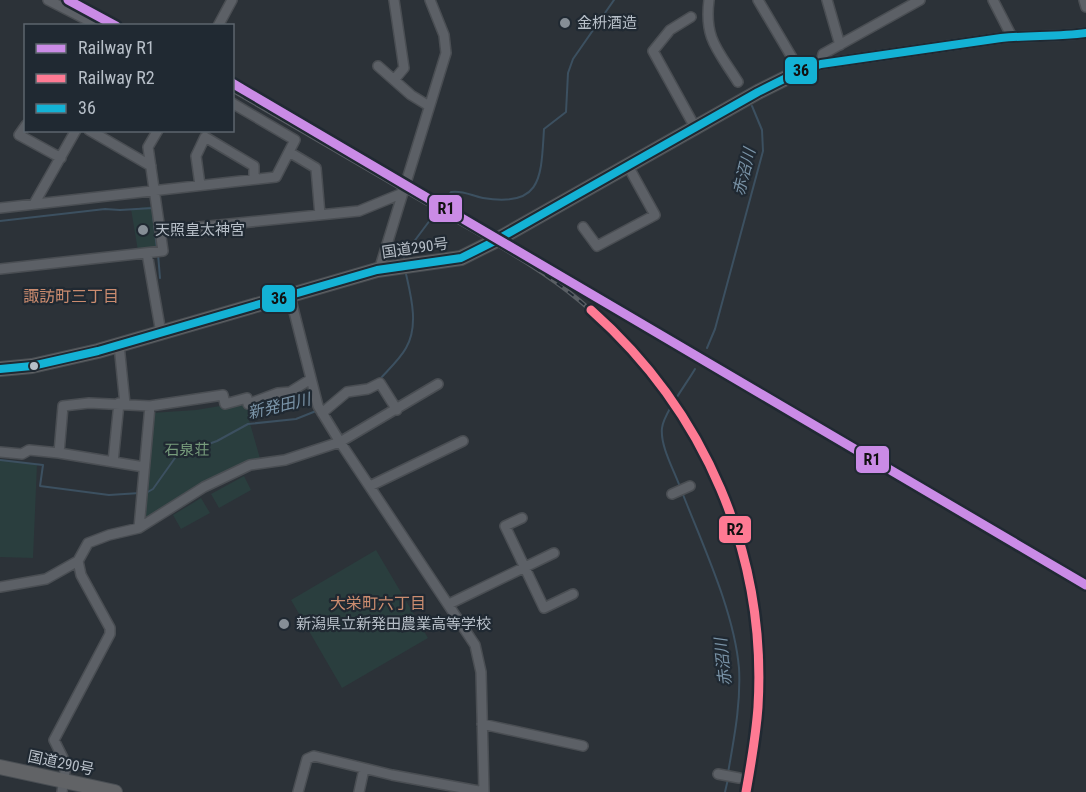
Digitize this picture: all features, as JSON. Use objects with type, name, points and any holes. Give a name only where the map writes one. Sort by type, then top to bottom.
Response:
[{"type":"highway","name":"国道290号","points":[[0,369],[32,366],[119,345],[377,270],[461,258],[696,129],[758,92],[800,71]]},
{"type":"highway","name":"国道290号","points":[[0,767],[64,787],[115,792]]},
{"type":"street","points":[[48,0],[95,24]]},
{"type":"street","points":[[219,24],[232,0]]},
{"type":"street","points":[[394,0],[404,68],[394,80]]},
{"type":"street","points":[[377,270],[380,267],[447,53],[444,36],[430,0]]},
{"type":"street","points":[[709,0],[707,20],[709,35],[738,82]]},
{"type":"street","points":[[758,0],[800,71],[821,64],[1012,37],[1086,33]]},
{"type":"street","points":[[827,0],[840,45]]},
{"type":"street","points":[[821,64],[823,54],[920,0]]},
{"type":"street","points":[[993,0],[1012,37]]},
{"type":"street","points":[[1084,0],[1086,7]]},
{"type":"street","points":[[690,17],[670,30],[653,51],[696,129]]},
{"type":"street","points":[[378,66],[411,95],[429,106]]},
{"type":"street","points":[[0,208],[276,177],[296,140],[234,104]]},
{"type":"street","points":[[24,128],[19,135],[60,158]]},
{"type":"street","points":[[34,204],[75,132]]},
{"type":"street","points":[[92,132],[151,166]]},
{"type":"street","points":[[0,270],[163,251],[148,147],[157,132]]},
{"type":"street","points":[[200,185],[196,156],[205,137],[254,166],[254,179]]},
{"type":"street","points":[[289,152],[316,168],[320,215]]},
{"type":"street","points":[[583,227],[597,246],[655,215],[628,166]]},
{"type":"street","points":[[160,231],[359,211],[403,193]]},
{"type":"street","points":[[147,253],[161,333]]},
{"type":"street","points":[[290,296],[320,409],[469,635],[479,657],[484,792],[443,788],[314,756],[307,759],[298,792]]},
{"type":"street","points":[[113,462],[122,404],[119,345]]},
{"type":"street","points":[[59,453],[63,406],[89,403],[150,406],[223,395],[225,404],[247,398],[248,404],[278,393],[290,392],[311,379]]},
{"type":"street","points":[[320,409],[347,392],[368,389],[380,383],[397,410]]},
{"type":"street","points":[[0,587],[46,579],[66,570],[78,561],[88,543],[139,528],[204,487],[250,465],[285,460],[340,442],[438,384]]},
{"type":"street","points":[[139,528],[150,406]]},
{"type":"street","points":[[370,486],[463,441]]},
{"type":"street","points":[[0,452],[22,454],[28,450],[59,453],[144,467]]},
{"type":"street","points":[[672,494],[690,486]]},
{"type":"street","points":[[522,518],[505,526],[544,608],[573,594]]},
{"type":"street","points":[[449,604],[554,553]]},
{"type":"street","points":[[64,787],[66,765],[54,740],[108,639],[110,628],[81,575],[78,561]]},
{"type":"street","points":[[482,724],[583,746]]},
{"type":"street","points":[[359,792],[364,769]]},
{"type":"street","points":[[718,774],[739,778]]},
{"type":"green space","points":[[154,206],[159,249],[138,251],[131,209]]},
{"type":"green space","name":"石泉荘","points":[[244,402],[251,408],[249,420],[261,462],[140,526],[151,413],[196,410]]},
{"type":"green space","points":[[0,460],[37,464],[33,558],[0,557]]},
{"type":"green space","points":[[244,476],[251,490],[219,508],[211,494]]},
{"type":"green space","points":[[201,498],[210,513],[181,529],[173,515]]},
{"type":"green space","points":[[376,550],[428,638],[342,688],[291,600]]},
{"type":"waterway","name":"新発田川","points":[[404,260],[404,255],[451,192],[503,200],[517,198],[528,193],[535,185],[542,161],[544,129],[566,112],[568,73],[573,59],[614,0]]},
{"type":"waterway","name":"赤沼川","points":[[707,348],[715,329],[763,151],[762,130],[752,106]]},
{"type":"waterway","points":[[0,221],[105,209],[153,208],[153,210]]},
{"type":"waterway","points":[[153,216],[157,249]]},
{"type":"waterway","points":[[158,254],[160,278]]},
{"type":"waterway","name":"新発田川","points":[[379,380],[401,356],[410,339],[413,311],[406,274]]},
{"type":"waterway","name":"赤沼川","points":[[680,487],[665,450],[662,428],[671,406],[695,369]]},
{"type":"waterway","name":"新発田川","points":[[146,493],[153,489],[175,458],[181,454],[217,441],[248,424],[296,419],[316,411]]},
{"type":"waterway","name":"新発田川","points":[[0,460],[43,465],[40,486],[109,495],[140,493]]},
{"type":"waterway","name":"赤沼川","points":[[682,492],[716,579],[736,646],[739,695],[728,773]]},
{"type":"waterway","name":"赤沼川","points":[[725,792],[728,779]]},
{"type":"railway","points":[[68,0],[112,24]]},
{"type":"railway","points":[[234,91],[531,265],[580,301],[622,340],[660,384],[691,432],[717,483],[737,536],[751,592],[758,649],[758,707],[746,792]]},
{"type":"rail line","name":"R1","points":[[68,0],[112,24]]},
{"type":"rail line","name":"R1","points":[[234,84],[1086,585]]},
{"type":"rail line","name":"R2","points":[[591,310],[631,350],[666,393],[696,440],[721,489],[739,541],[752,595],[758,650],[758,707],[746,792]]},
{"type":"transit line","name":"36","points":[[0,369],[32,366],[98,351],[377,270],[461,258],[758,92],[800,71],[821,64],[1001,38],[1086,33]]},
{"type":"place","name":"金枡酒造","points":[[565,23]]},
{"type":"place","name":"天照皇太神宮","points":[[143,230]]},
{"type":"place","name":"新潟県立新発田農業高等学校","points":[[284,624]]},
{"type":"district","name":"諏訪町三丁目","points":[[71,296]]},
{"type":"district","name":"大栄町六丁目","points":[[378,603]]}]
